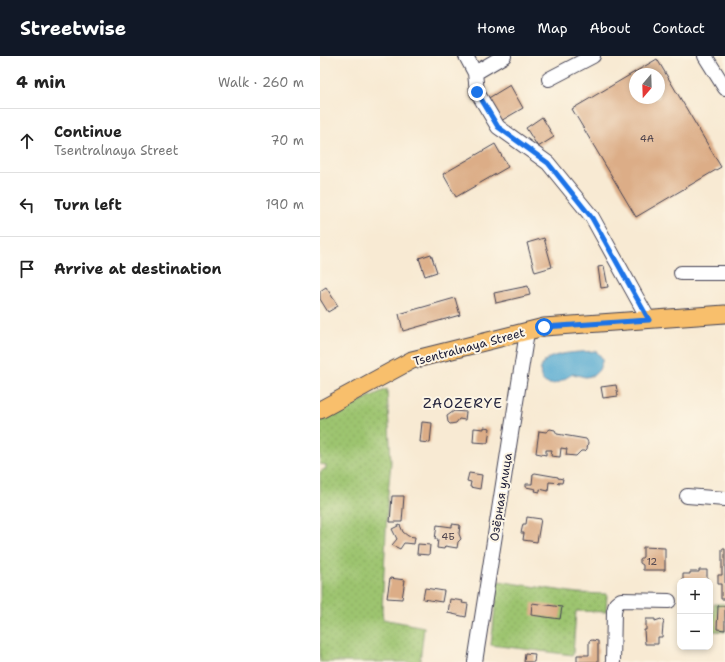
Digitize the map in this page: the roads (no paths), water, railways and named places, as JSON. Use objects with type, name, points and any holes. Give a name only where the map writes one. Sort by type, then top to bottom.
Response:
[{"type":"main road","name":"Tsentralnaya Street","points":[[320,410],[412,360],[544,327],[725,314]]},
{"type":"street","points":[[466,56],[476,73],[477,92],[498,127],[548,163],[592,218],[649,320]]},
{"type":"street","points":[[476,73],[504,56]]},
{"type":"street","points":[[548,79],[593,56]]},
{"type":"street","points":[[705,56],[725,88]]},
{"type":"street","points":[[681,273],[725,273]]},
{"type":"street","name":"Озёрная улица","points":[[475,662],[527,332]]},
{"type":"street","points":[[687,496],[725,499]]},
{"type":"street","points":[[613,662],[614,611],[616,604],[621,600],[669,601]]},
{"type":"water","points":[[596,351],[603,359],[599,370],[593,376],[585,377],[573,374],[553,384],[548,384],[544,382],[540,374],[542,365],[549,358],[566,353]]},
{"type":"district","name":"ZAOZERYE","points":[[463,403]]}]
